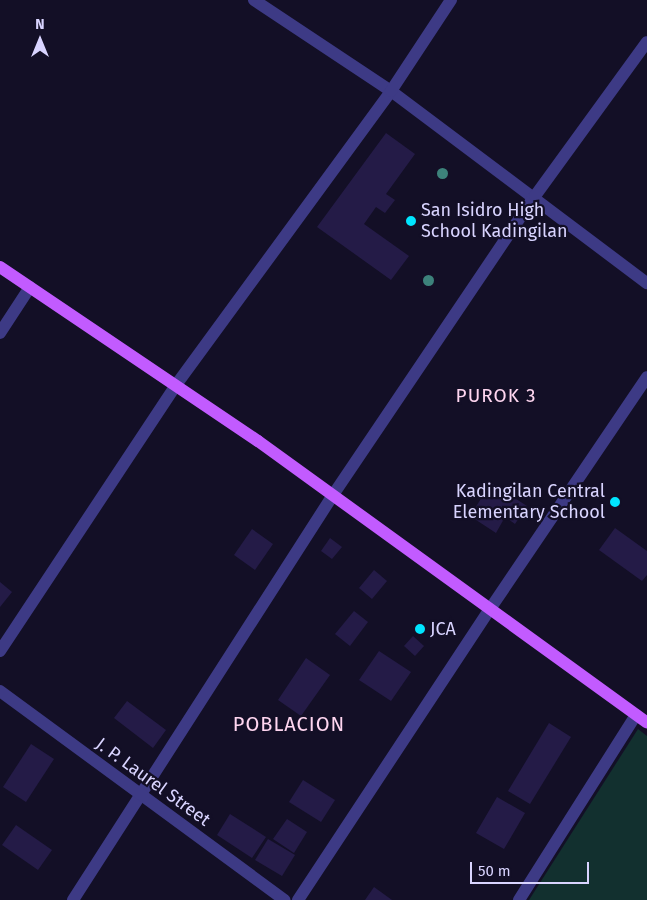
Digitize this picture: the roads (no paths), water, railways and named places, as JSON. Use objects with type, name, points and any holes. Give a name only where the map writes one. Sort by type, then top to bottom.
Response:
[{"type":"main road","points":[[0,267],[176,385],[333,495],[647,723]]},
{"type":"street","points":[[254,0],[391,91],[535,196],[647,283]]},
{"type":"street","points":[[0,652],[176,385],[391,91],[450,0]]},
{"type":"street","points":[[73,900],[333,495],[535,196],[647,42]]},
{"type":"street","points":[[0,333],[30,287]]},
{"type":"street","points":[[298,900],[490,609],[647,377]]},
{"type":"street","name":"J. P. Laurel Street","points":[[0,691],[285,900]]},
{"type":"street","points":[[519,900],[636,715]]},
{"type":"place","name":"San Isidro High School Kadingilan","points":[[411,221]]},
{"type":"place","name":"Kadingilan Central Elementary School","points":[[615,502]]},
{"type":"place","name":"JCA","points":[[420,629]]},
{"type":"district","name":"PUROK 3","points":[[496,396]]},
{"type":"district","name":"POBLACION","points":[[289,724]]}]
